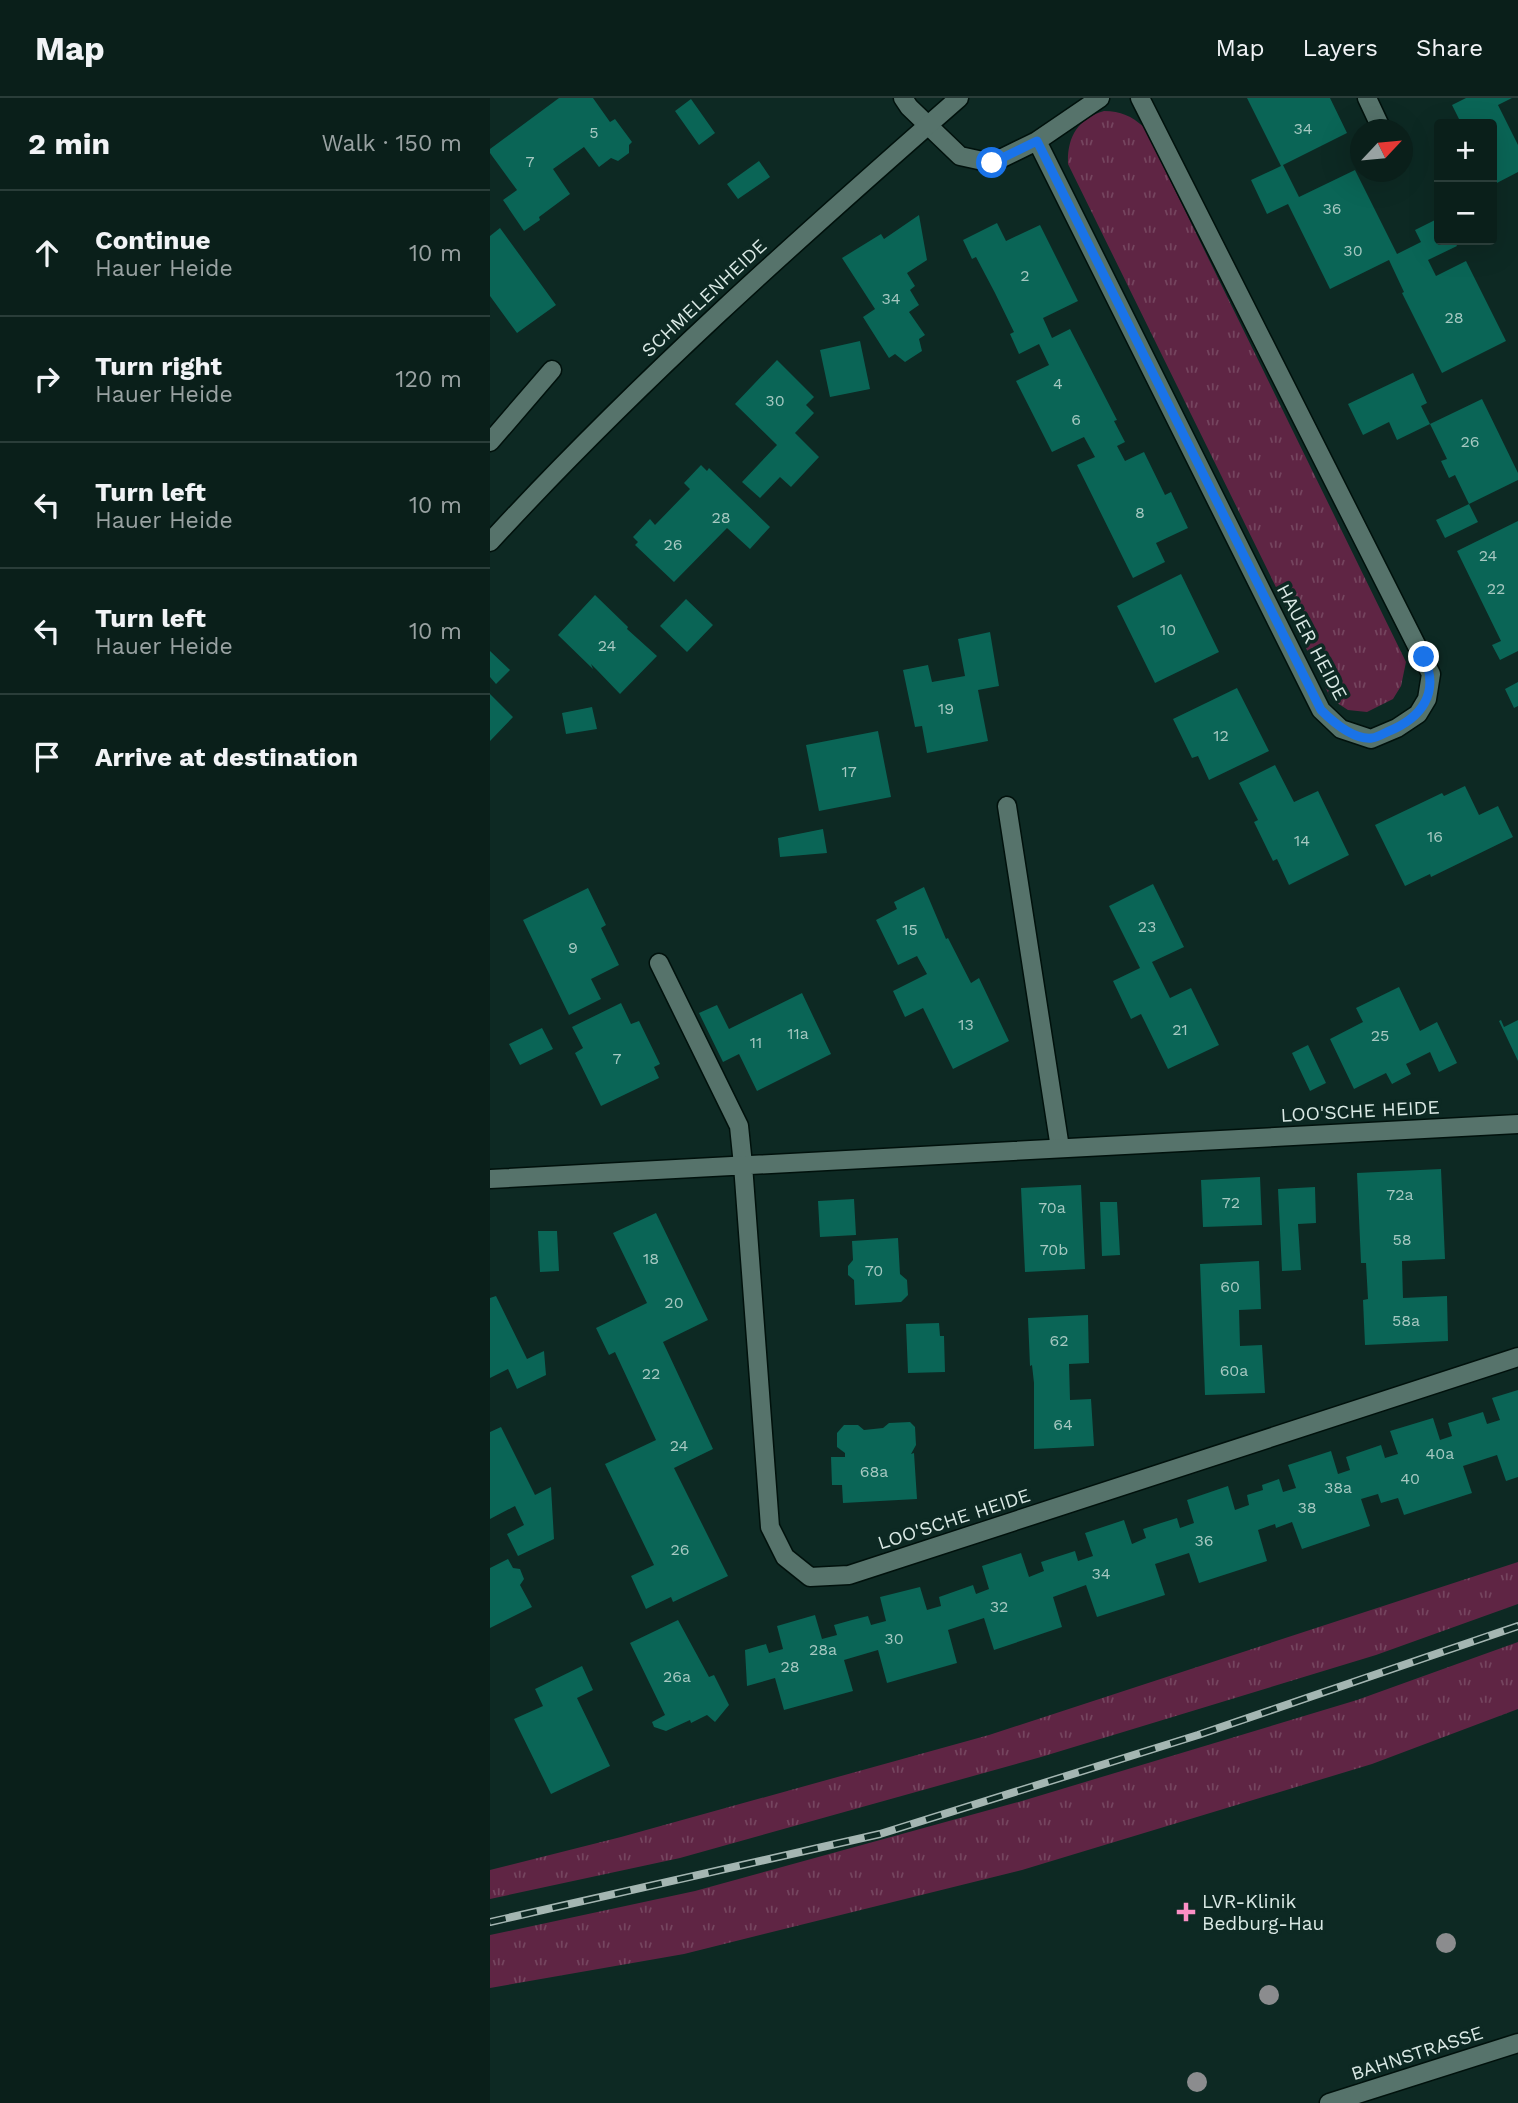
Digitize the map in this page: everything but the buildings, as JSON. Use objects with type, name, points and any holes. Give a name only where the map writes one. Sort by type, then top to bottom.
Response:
[{"type":"street","points":[[903,98],[927,126],[960,156],[992,163],[1037,141],[1100,98]]},
{"type":"street","name":"SCHMELENHEIDE","points":[[490,542],[565,461],[662,366],[756,278],[959,98]]},
{"type":"street","name":"HAUER HEIDE","points":[[1037,141],[1321,710],[1341,729],[1371,738],[1397,728],[1418,714],[1427,699],[1432,674],[1140,98]]},
{"type":"street","points":[[1367,98],[1377,119]]},
{"type":"street","points":[[490,442],[552,370]]},
{"type":"street","points":[[1007,806],[1060,1148]]},
{"type":"street","points":[[659,963],[739,1126],[743,1165]]},
{"type":"street","name":"LOO'SCHE HEIDE","points":[[490,1179],[1518,1124]]},
{"type":"street","name":"LOO'SCHE HEIDE","points":[[743,1165],[770,1527],[785,1557],[810,1577],[849,1575],[1518,1357]]},
{"type":"street","name":"BAHNSTRASSE","points":[[1329,2103],[1518,2043]]},
{"type":"green space","points":[[1104,111],[1126,115],[1144,127],[1406,662],[1401,686],[1393,699],[1367,712],[1348,710],[1331,699],[1068,164],[1069,146],[1080,124]]},
{"type":"green space","points":[[1518,1562],[1518,1604],[1376,1655],[1041,1757],[680,1858],[490,1899],[490,1870],[621,1837],[989,1735]]},
{"type":"green space","points":[[1518,1642],[1518,1709],[1372,1764],[1022,1870],[684,1954],[490,1988],[490,1935],[695,1891],[1022,1801],[1357,1700]]},
{"type":"railway","points":[[490,1922],[880,1834],[1198,1735],[1518,1626]]},
{"type":"place","name":"LVR-Klinik Bedburg-Hau","points":[[1186,1912]]},
{"type":"route","points":[[992,163],[1037,141],[1321,710],[1341,729],[1371,738],[1397,728],[1418,714],[1427,699],[1432,674],[1424,657]]}]
